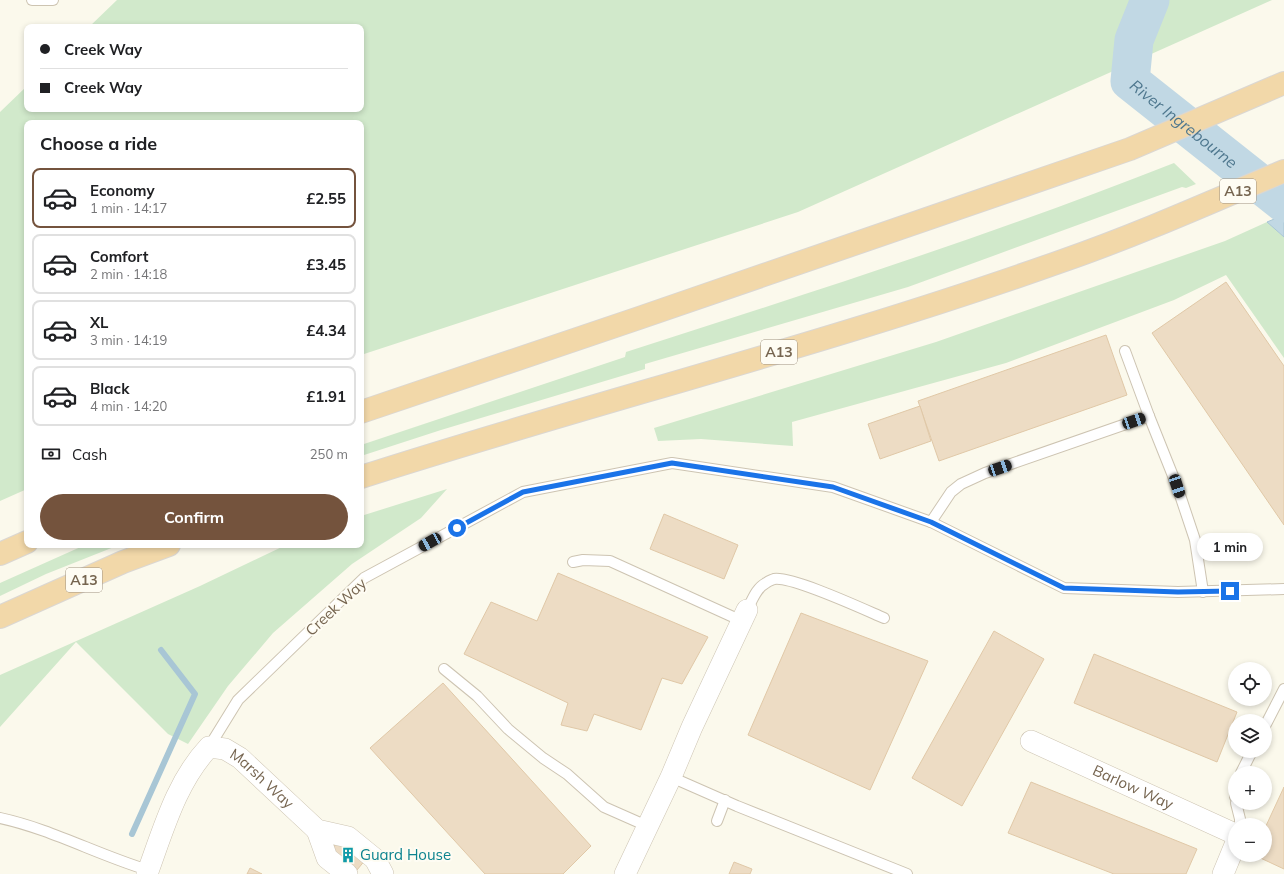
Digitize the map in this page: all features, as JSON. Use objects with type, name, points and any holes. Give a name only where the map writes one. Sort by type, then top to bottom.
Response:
[{"type":"highway","points":[[364,411],[1130,149],[1284,84]]},
{"type":"highway","name":"A13","points":[[364,476],[432,454],[648,392],[937,304],[1064,261],[1191,211],[1284,171]]},
{"type":"highway","points":[[0,554],[24,543]]},
{"type":"highway","name":"A13","points":[[0,618],[124,562],[161,548]]},
{"type":"street","points":[[625,874],[671,777],[692,727],[745,616]]},
{"type":"street","name":"Barlow Way","points":[[1031,741],[1228,831]]},
{"type":"street","name":"Marsh Way","points":[[148,872],[176,797],[195,764],[209,747],[225,749],[240,758],[318,830],[348,837],[376,859],[383,874]]},
{"type":"street","points":[[318,830],[327,858],[347,874]]},
{"type":"street","points":[[1223,874],[1228,862]]},
{"type":"lane","points":[[32,0],[53,0]]},
{"type":"lane","points":[[1125,351],[1177,486],[1195,540],[1203,592]]},
{"type":"lane","points":[[931,522],[951,492],[961,484],[985,473],[1149,416]]},
{"type":"lane","name":"Creek Way","points":[[209,747],[238,700],[364,578],[523,492],[672,463],[833,487],[931,522],[1064,588],[1203,592],[1284,589]]},
{"type":"lane","points":[[573,562],[584,560],[610,561],[745,616],[758,589],[765,583],[774,579],[786,580],[812,588],[884,618]]},
{"type":"lane","points":[[444,668],[477,696],[508,729],[544,758],[567,774],[604,807],[647,826]]},
{"type":"lane","points":[[1271,714],[1284,689]]},
{"type":"lane","points":[[671,777],[907,874]]},
{"type":"lane","points":[[717,822],[726,800]]},
{"type":"lane","points":[[0,818],[50,832],[148,872]]},
{"type":"green space","points":[[117,0],[1272,0],[798,212],[364,354],[364,120],[24,120],[24,490],[0,501],[0,112],[24,89],[24,112],[364,112],[364,24],[92,24]]},
{"type":"green space","points":[[1174,163],[1196,184],[1186,188],[1182,187],[908,287],[645,364],[645,369],[441,430],[364,455],[364,444],[625,357],[626,352],[833,285],[1106,189]]},
{"type":"green space","points":[[1267,222],[1284,237],[1284,358],[1226,275],[1174,300],[1006,363],[792,422],[793,446],[701,439],[658,441],[654,428],[936,342],[1225,241]]},
{"type":"green space","points":[[447,489],[421,518],[352,564],[273,633],[228,686],[188,744],[168,734],[76,642],[0,727],[0,675],[200,586],[280,548],[364,548],[364,515]]},
{"type":"green space","points":[[78,548],[111,548],[46,574],[0,596],[0,583]]},
{"type":"water","points":[[1284,215],[1284,237],[1267,222]]},
{"type":"building","points":[[1226,282],[1284,366],[1284,525],[1152,333]]},
{"type":"building","points":[[1106,335],[1127,395],[939,461],[918,401]]},
{"type":"building","points":[[920,406],[931,441],[880,459],[868,424]]},
{"type":"building","points":[[664,514],[738,545],[724,579],[650,549]]},
{"type":"building","points":[[558,573],[708,637],[682,684],[662,678],[641,730],[594,714],[587,731],[561,725],[568,703],[464,654],[491,602],[537,621]]},
{"type":"building","points":[[801,613],[928,661],[870,790],[748,735]]},
{"type":"building","points":[[994,631],[1044,659],[962,806],[912,778]]},
{"type":"building","points":[[1094,654],[1237,712],[1236,714],[1228,714],[1228,734],[1217,762],[1074,703]]},
{"type":"building","points":[[443,683],[591,846],[563,874],[485,874],[370,748]]},
{"type":"building","points":[[1031,782],[1197,849],[1186,874],[1114,874],[1008,833]]},
{"type":"building","points":[[1284,787],[1284,869],[1269,862],[1272,862],[1272,818],[1270,818]]},
{"type":"building","name":"Guard House","points":[[340,839],[366,859],[357,870],[331,850]]},
{"type":"building","points":[[734,862],[752,869],[750,874],[729,874]]},
{"type":"building","points":[[250,868],[262,874],[247,874]]},
{"type":"waterway","name":"River Ingrebourne","points":[[1150,0],[1134,40],[1130,81],[1284,203]]},
{"type":"waterway","points":[[132,834],[195,694],[161,650]]},
{"type":"place","name":"Guard House","points":[[348,855]]},
{"type":"route","points":[[457,528],[523,492],[672,463],[833,487],[931,522],[1064,588],[1178,592],[1230,591]]}]
